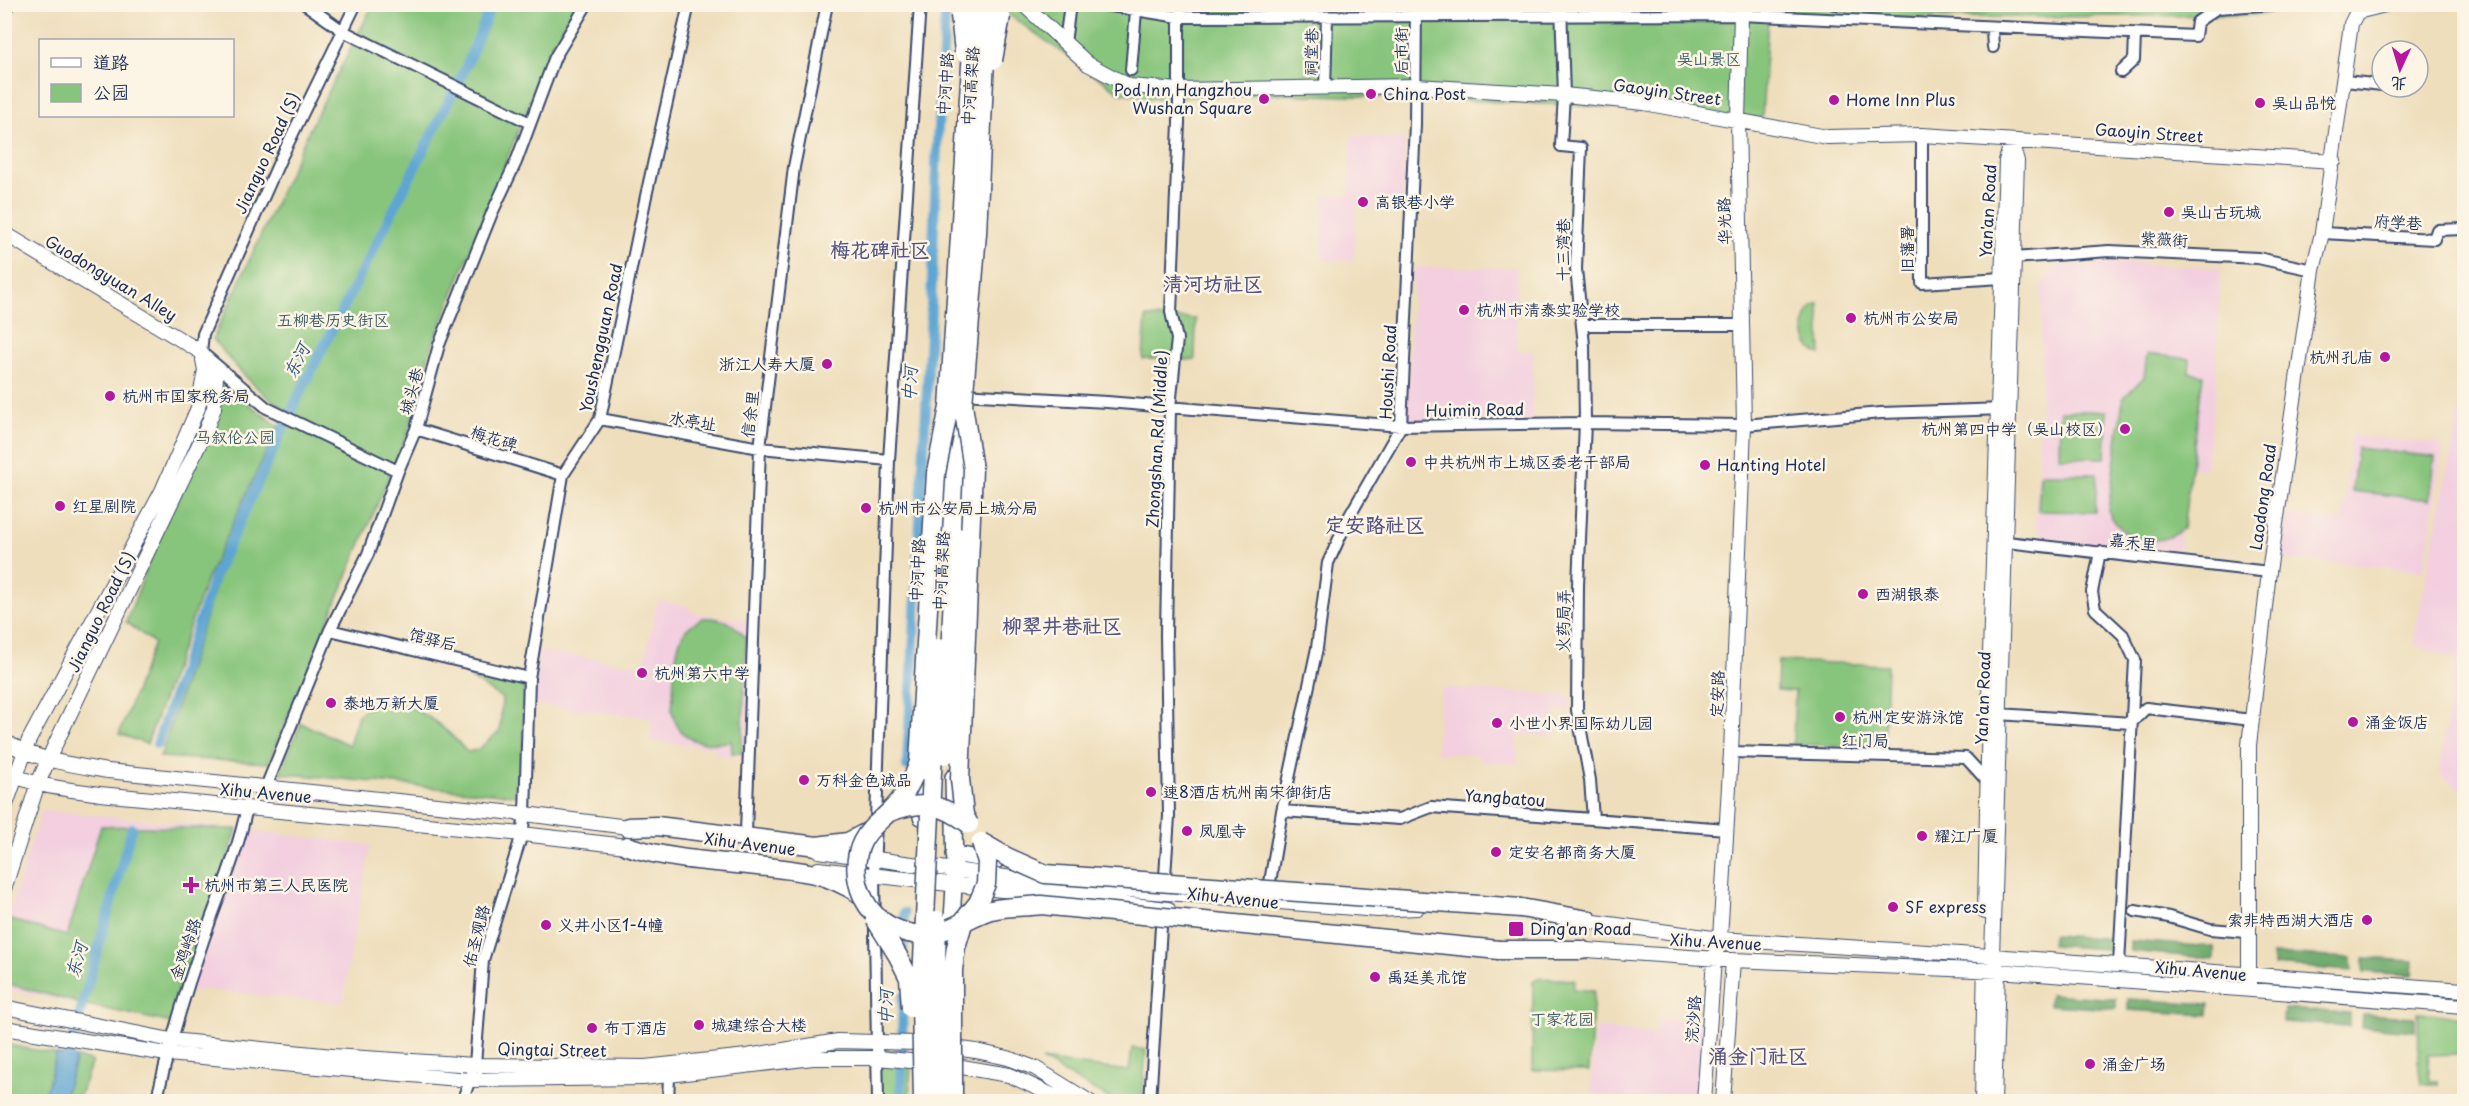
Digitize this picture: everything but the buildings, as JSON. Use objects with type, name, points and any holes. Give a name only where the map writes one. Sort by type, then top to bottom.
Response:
[{"type":"highway","points":[[961,4],[960,15],[976,105]]},
{"type":"highway","name":"中河高架路","points":[[923,1101],[921,1001],[956,400],[977,232],[975,4]]},
{"type":"highway","name":"中河高架路","points":[[976,105],[987,4]]},
{"type":"highway","points":[[976,105],[999,31],[1003,4]]},
{"type":"highway","points":[[911,1101],[909,978],[864,900],[858,885],[856,864],[861,843],[869,831],[910,789],[918,762],[936,473],[956,400]]},
{"type":"highway","points":[[953,1101],[953,970],[956,946],[964,920],[978,903],[986,884],[987,862],[981,842],[964,815],[960,779],[973,469],[956,400]]},
{"type":"highway","name":"中河高架路","points":[[936,1101],[937,913],[956,400]]},
{"type":"highway","points":[[890,812],[910,805],[931,804],[952,811],[969,824]]},
{"type":"highway","points":[[628,827],[657,826],[817,846],[848,842],[869,831]]},
{"type":"highway","points":[[981,842],[1045,874],[1521,908],[1588,920]]},
{"type":"highway","points":[[627,846],[656,856],[816,874],[842,883],[864,900],[881,921],[900,931],[922,935],[944,931],[964,920],[994,909],[1041,905],[1499,950],[1582,950]]},
{"type":"main road","name":"中河中路","points":[[944,1101],[944,1046],[954,870],[956,400],[969,4]]},
{"type":"main road","name":"中河中路","points":[[917,1101],[912,1061],[919,864],[956,400],[993,4]]},
{"type":"main road","name":"Gaoyin Street","points":[[1023,4],[1088,64],[1129,86],[1178,90],[1416,86],[1564,95],[1644,103],[1827,137],[1922,135],[2334,161]]},
{"type":"main road","name":"Laodong Road","points":[[2249,991],[2247,932],[2249,745],[2269,572],[2313,270],[2322,233],[2334,161],[2348,38],[2351,24],[2358,12],[2389,4]]},
{"type":"main road","name":"华光路","points":[[1740,10],[1738,120],[1744,425]]},
{"type":"main road","name":"Yan'an Road","points":[[1994,1101],[1992,971],[1988,956],[1987,781],[2003,409],[2013,258],[2016,161],[2011,141]]},
{"type":"main road","name":"Yan'an Road","points":[[2003,409],[2002,278],[2006,161],[2011,141]]},
{"type":"main road","name":"Guodongyuan Alley","points":[[4,233],[201,352]]},
{"type":"main road","name":"Jianguo Road (S)","points":[[4,810],[10,773],[24,753],[105,595],[162,491],[198,408],[205,370],[201,352]]},
{"type":"main road","name":"Jianguo Road (S)","points":[[4,889],[38,783],[174,500],[214,408],[216,377],[201,352]]},
{"type":"main road","name":"定安路","points":[[1720,939],[1731,752],[1744,425]]},
{"type":"main road","name":"Yan'an Road","points":[[1988,956],[1999,714],[1999,541]]},
{"type":"main road","name":"Xihu Avenue","points":[[4,741],[24,753],[108,771],[525,814],[874,858],[954,870],[1162,908],[1582,950],[1733,960],[1992,971],[2464,1006]]},
{"type":"main road","name":"Xihu Avenue","points":[[10,773],[38,783],[100,794],[522,834],[918,881],[954,870]]},
{"type":"main road","points":[[954,870],[1153,884],[1162,892]]},
{"type":"main road","name":"Xihu Avenue","points":[[1162,892],[1378,910],[1410,908],[1588,920],[1720,939],[2464,990]]},
{"type":"main road","points":[[1720,939],[1733,960],[1723,1101]]},
{"type":"main road","name":"浣沙路","points":[[1704,1101],[1714,959],[1720,939]]},
{"type":"main road","name":"Yan'an Road","points":[[1983,1101],[1992,971]]},
{"type":"main road","name":"Qingtai Street","points":[[4,1007],[104,1028],[169,1047],[470,1080],[669,1076],[813,1058],[881,1059],[944,1064],[1009,1075],[1067,1101]]},
{"type":"main road","name":"Qingtai Street","points":[[4,1028],[104,1043],[475,1065],[645,1067],[747,1056],[838,1041],[913,1043],[944,1046],[1008,1058],[1035,1068],[1090,1101]]},
{"type":"street","points":[[4,12],[9,4]]},
{"type":"street","points":[[305,4],[343,31],[530,123]]},
{"type":"street","name":"Jianguo Road (S)","points":[[201,352],[203,334],[280,160],[356,4]]},
{"type":"street","name":"城头巷","points":[[266,787],[330,630],[368,554],[416,429],[439,345],[555,57],[587,4]]},
{"type":"street","name":"Youshengguan Road","points":[[525,814],[529,678],[563,475],[600,419],[689,4]]},
{"type":"street","name":"信余里","points":[[746,832],[760,448],[794,167],[827,4]]},
{"type":"street","name":"中河中路","points":[[878,1101],[882,1041],[874,858],[889,460],[920,4]]},
{"type":"street","points":[[1065,43],[1070,4]]},
{"type":"street","points":[[1098,4],[1179,17],[1327,17],[1416,10],[1740,10],[2135,35],[2195,36],[2197,22],[2217,8],[2276,4]]},
{"type":"street","name":"Zhongshan Rd (Middle)","points":[[1165,876],[1169,816],[1166,635],[1170,407],[1177,339],[1170,312],[1179,123],[1179,17],[1182,4]]},
{"type":"street","points":[[1740,10],[1756,4]]},
{"type":"street","points":[[1834,4],[1877,4]]},
{"type":"street","points":[[1131,70],[1136,10]]},
{"type":"street","name":"后市街","points":[[1416,10],[1416,86]]},
{"type":"street","points":[[1561,10],[1564,95]]},
{"type":"street","name":"祠堂巷","points":[[1325,88],[1327,17]]},
{"type":"street","points":[[1992,31],[1993,47]]},
{"type":"street","points":[[2121,72],[2134,60],[2135,35]]},
{"type":"street","points":[[2344,81],[2370,84]]},
{"type":"street","name":"Houshi Road","points":[[1269,888],[1282,811],[1317,648],[1328,564],[1349,517],[1401,426],[1416,86]]},
{"type":"street","name":"十三湾巷","points":[[1564,95],[1561,146],[1581,148],[1576,269],[1582,325],[1585,423]]},
{"type":"street","name":"旧藩署","points":[[1922,135],[1922,283],[2002,278]]},
{"type":"street","name":"府学巷","points":[[2322,233],[2434,239],[2437,230],[2464,229]]},
{"type":"street","name":"紫薇街","points":[[2013,258],[2109,251],[2258,258],[2313,270]]},
{"type":"street","points":[[1582,325],[1743,325]]},
{"type":"street","points":[[201,352],[267,408],[398,471]]},
{"type":"street","name":"Huimin Road","points":[[956,400],[1170,407],[1401,426],[1585,423],[1744,425],[1881,413],[2003,409]]},
{"type":"street","name":"水亭址","points":[[600,419],[760,448],[889,460]]},
{"type":"street","name":"火药局弄","points":[[1585,423],[1578,585],[1577,710],[1590,780],[1593,819]]},
{"type":"street","name":"梅花碑","points":[[416,429],[563,475]]},
{"type":"street","name":"嘉禾里","points":[[1999,541],[2269,572]]},
{"type":"street","points":[[2100,552],[2092,592],[2095,609],[2123,635],[2135,660],[2119,965]]},
{"type":"street","name":"馆驿后","points":[[330,630],[529,678]]},
{"type":"street","points":[[1999,714],[2131,723],[2146,708],[2252,720]]},
{"type":"street","name":"红门局","points":[[1731,752],[1966,758],[1987,781]]},
{"type":"street","name":"金鸡岭路","points":[[156,1101],[186,991],[247,807]]},
{"type":"street","name":"Yangbatou","points":[[1282,811],[1400,819],[1431,807],[1727,829]]},
{"type":"street","name":"佑圣观路","points":[[462,1101],[475,1065],[483,960],[522,834],[525,814]]},
{"type":"street","points":[[1150,1101],[1162,908]]},
{"type":"street","points":[[2135,911],[2169,917],[2210,929],[2247,932]]},
{"type":"street","points":[[668,1101],[669,1076]]},
{"type":"shaded area","name":"高银巷小学","points":[[1351,136],[1405,138],[1403,210],[1356,208],[1354,261],[1322,260],[1324,194],[1349,195]]},
{"type":"shaded area","name":"杭州第四中学（吴山校区）","points":[[2128,263],[2220,268],[2216,390],[2206,468],[2191,468],[2179,549],[2043,540],[2043,535],[2035,528],[2041,396],[2041,289],[2046,278],[2056,266]]},
{"type":"shaded area","name":"杭州市清泰实验学校","points":[[1414,267],[1517,268],[1517,350],[1533,351],[1533,419],[1406,421]]},
{"type":"shaded area","points":[[2461,401],[2464,401],[2464,793],[2439,773],[2455,659],[2413,645]]},
{"type":"shaded area","points":[[2351,436],[2443,444],[2424,570],[2282,559],[2286,515],[2343,520]]},
{"type":"shaded area","name":"杭州第六中学","points":[[658,600],[689,606],[688,612],[751,621],[746,756],[716,755],[716,748],[650,741],[652,718],[535,705],[534,679],[540,651],[643,666]]},
{"type":"shaded area","name":"小世小界国际幼儿园","points":[[1441,688],[1570,696],[1569,711],[1556,711],[1555,736],[1518,735],[1517,763],[1481,762],[1479,755],[1436,753]]},
{"type":"shaded area","name":"杭州市第三人民医院","points":[[42,810],[230,828],[371,845],[342,1003],[207,990],[186,991],[172,1023],[5,989],[5,924]]},
{"type":"shaded area","points":[[1659,1018],[1709,1022],[1704,1101],[1613,1101],[1613,1096],[1591,1093],[1596,1028],[1656,1034]]},
{"type":"green space","name":"吴山景区","points":[[1004,4],[2341,5],[2252,15],[1768,19],[1762,118],[1570,105],[1387,97],[1277,94],[1149,98],[1119,92],[1002,10]]},
{"type":"green space","name":"五柳巷历史街区","points":[[373,5],[581,5],[528,106],[429,354],[410,427],[268,763],[160,757],[220,573],[293,414],[250,381],[213,339],[312,124]]},
{"type":"green space","points":[[1819,303],[1821,355],[1809,345],[1804,329],[1808,313]]},
{"type":"green space","points":[[1146,317],[1196,319],[1195,360],[1143,359]]},
{"type":"green space","points":[[2147,354],[2190,359],[2189,372],[2203,375],[2183,529],[2162,539],[2151,540],[2141,539],[2122,529],[2108,511],[2123,398],[2144,377]]},
{"type":"green space","name":"马叙伦公园","points":[[219,382],[278,426],[206,581],[147,744],[119,734],[154,643],[126,622]]},
{"type":"green space","points":[[2060,411],[2107,411],[2105,458],[2059,457]]},
{"type":"green space","points":[[2357,448],[2435,457],[2430,500],[2352,491]]},
{"type":"green space","points":[[2040,474],[2097,474],[2095,512],[2038,511]]},
{"type":"green space","points":[[703,618],[728,622],[746,639],[742,753],[732,753],[731,741],[711,743],[693,740],[680,729],[675,721],[672,710],[675,662],[679,643],[686,630]]},
{"type":"green space","name":"杭州定安游泳馆","points":[[1778,661],[1887,665],[1884,747],[1793,744],[1795,691],[1777,690]]},
{"type":"green space","points":[[471,671],[524,683],[522,796],[280,773],[301,723],[349,745],[358,715],[379,703],[392,703],[417,710],[450,734],[467,752],[477,750],[500,731],[502,698],[470,678]]},
{"type":"green space","points":[[101,826],[237,829],[186,991],[172,1023],[82,1004],[5,983],[4,938],[11,920],[67,936]]},
{"type":"green space","points":[[2053,935],[2116,939],[2116,950],[2052,945]]},
{"type":"green space","points":[[2130,941],[2214,947],[2214,959],[2131,951]]},
{"type":"green space","points":[[2273,954],[2351,958],[2352,971],[2273,965]]},
{"type":"green space","points":[[2364,958],[2413,961],[2412,975],[2364,972]]},
{"type":"green space","name":"丁家花园","points":[[1538,978],[1575,980],[1573,989],[1594,991],[1589,1071],[1532,1070],[1533,981]]},
{"type":"green space","points":[[2050,994],[2116,999],[2116,1009],[2049,1005]]},
{"type":"green space","points":[[2128,999],[2209,1004],[2208,1015],[2128,1010]]},
{"type":"green space","points":[[2284,1009],[2349,1013],[2349,1026],[2283,1022]]},
{"type":"green space","points":[[2418,1013],[2464,1017],[2464,1054],[2427,1055],[2430,1080],[2438,1080],[2438,1084],[2421,1084]]},
{"type":"green space","points":[[2362,1014],[2415,1017],[2415,1031],[2361,1027]]},
{"type":"green space","points":[[4,1044],[92,1061],[78,1101],[5,1101]]},
{"type":"green space","points":[[1132,1048],[1146,1050],[1142,1101],[1114,1101],[1041,1060],[1129,1071]]},
{"type":"green space","points":[[877,1058],[911,1063],[909,1101],[877,1102]]},
{"type":"water","points":[[56,1054],[76,1058],[63,1101],[38,1101],[47,1088]]},
{"type":"waterway","name":"东河","points":[[157,744],[215,575],[296,401],[465,69],[492,4]]},
{"type":"waterway","name":"中河","points":[[907,766],[930,334],[937,142],[946,4]]},
{"type":"waterway","name":"东河","points":[[64,1070],[132,828]]},
{"type":"waterway","name":"中河","points":[[903,961],[904,913]]},
{"type":"waterway","name":"中河","points":[[901,1102],[903,997]]},
{"type":"place","name":"China Post","points":[[1371,94]]},
{"type":"place","name":"Pod Inn Hangzhou Wushan Square","points":[[1264,99]]},
{"type":"place","name":"Home Inn Plus","points":[[1834,100]]},
{"type":"place","name":"吴山品悦","points":[[2260,103]]},
{"type":"place","name":"高银巷小学","points":[[1363,202]]},
{"type":"place","name":"吴山古玩城","points":[[2169,212]]},
{"type":"place","name":"杭州市清泰实验学校","points":[[1464,310]]},
{"type":"place","name":"杭州市公安局","points":[[1851,318]]},
{"type":"place","name":"杭州孔庙","points":[[2385,357]]},
{"type":"place","name":"浙江人寿大厦","points":[[827,364]]},
{"type":"place","name":"杭州市国家税务局","points":[[110,396]]},
{"type":"place","name":"杭州第四中学（吴山校区）","points":[[2125,429]]},
{"type":"place","name":"中共杭州市上城区委老干部局","points":[[1411,462]]},
{"type":"place","name":"Hanting Hotel","points":[[1705,465]]},
{"type":"place","name":"红星剧院","points":[[60,506]]},
{"type":"place","name":"杭州市公安局上城分局","points":[[866,508]]},
{"type":"place","name":"西湖银泰","points":[[1863,594]]},
{"type":"place","name":"杭州第六中学","points":[[642,673]]},
{"type":"place","name":"泰地万新大厦","points":[[331,703]]},
{"type":"place","name":"杭州定安游泳馆","points":[[1840,717]]},
{"type":"place","name":"涌金饭店","points":[[2353,722]]},
{"type":"place","name":"小世小界国际幼儿园","points":[[1497,723]]},
{"type":"place","name":"万科金色诚品","points":[[804,780]]},
{"type":"place","name":"速8酒店杭州南宋御街店","points":[[1151,792]]},
{"type":"place","name":"凤凰寺","points":[[1187,831]]},
{"type":"place","name":"耀江广厦","points":[[1922,836]]},
{"type":"place","name":"定安名都商务大厦","points":[[1496,852]]},
{"type":"place","name":"杭州市第三人民医院","points":[[191,885]]},
{"type":"place","name":"SF express","points":[[1893,907]]},
{"type":"place","name":"索非特西湖大酒店","points":[[2367,920]]},
{"type":"place","name":"义井小区1-4幢","points":[[546,925]]},
{"type":"place","name":"Ding'an Road","points":[[1516,929]]},
{"type":"place","name":"禹廷美术馆","points":[[1375,977]]},
{"type":"place","name":"城建综合大楼","points":[[699,1025]]},
{"type":"place","name":"布丁酒店","points":[[592,1028]]},
{"type":"place","name":"涌金广场","points":[[2090,1064]]},
{"type":"district","name":"梅花碑社区","points":[[880,250]]},
{"type":"district","name":"清河坊社区","points":[[1213,284]]},
{"type":"district","name":"定安路社区","points":[[1375,525]]},
{"type":"district","name":"柳翠井巷社区","points":[[1062,626]]},
{"type":"district","name":"涌金门社区","points":[[1758,1056]]}]
